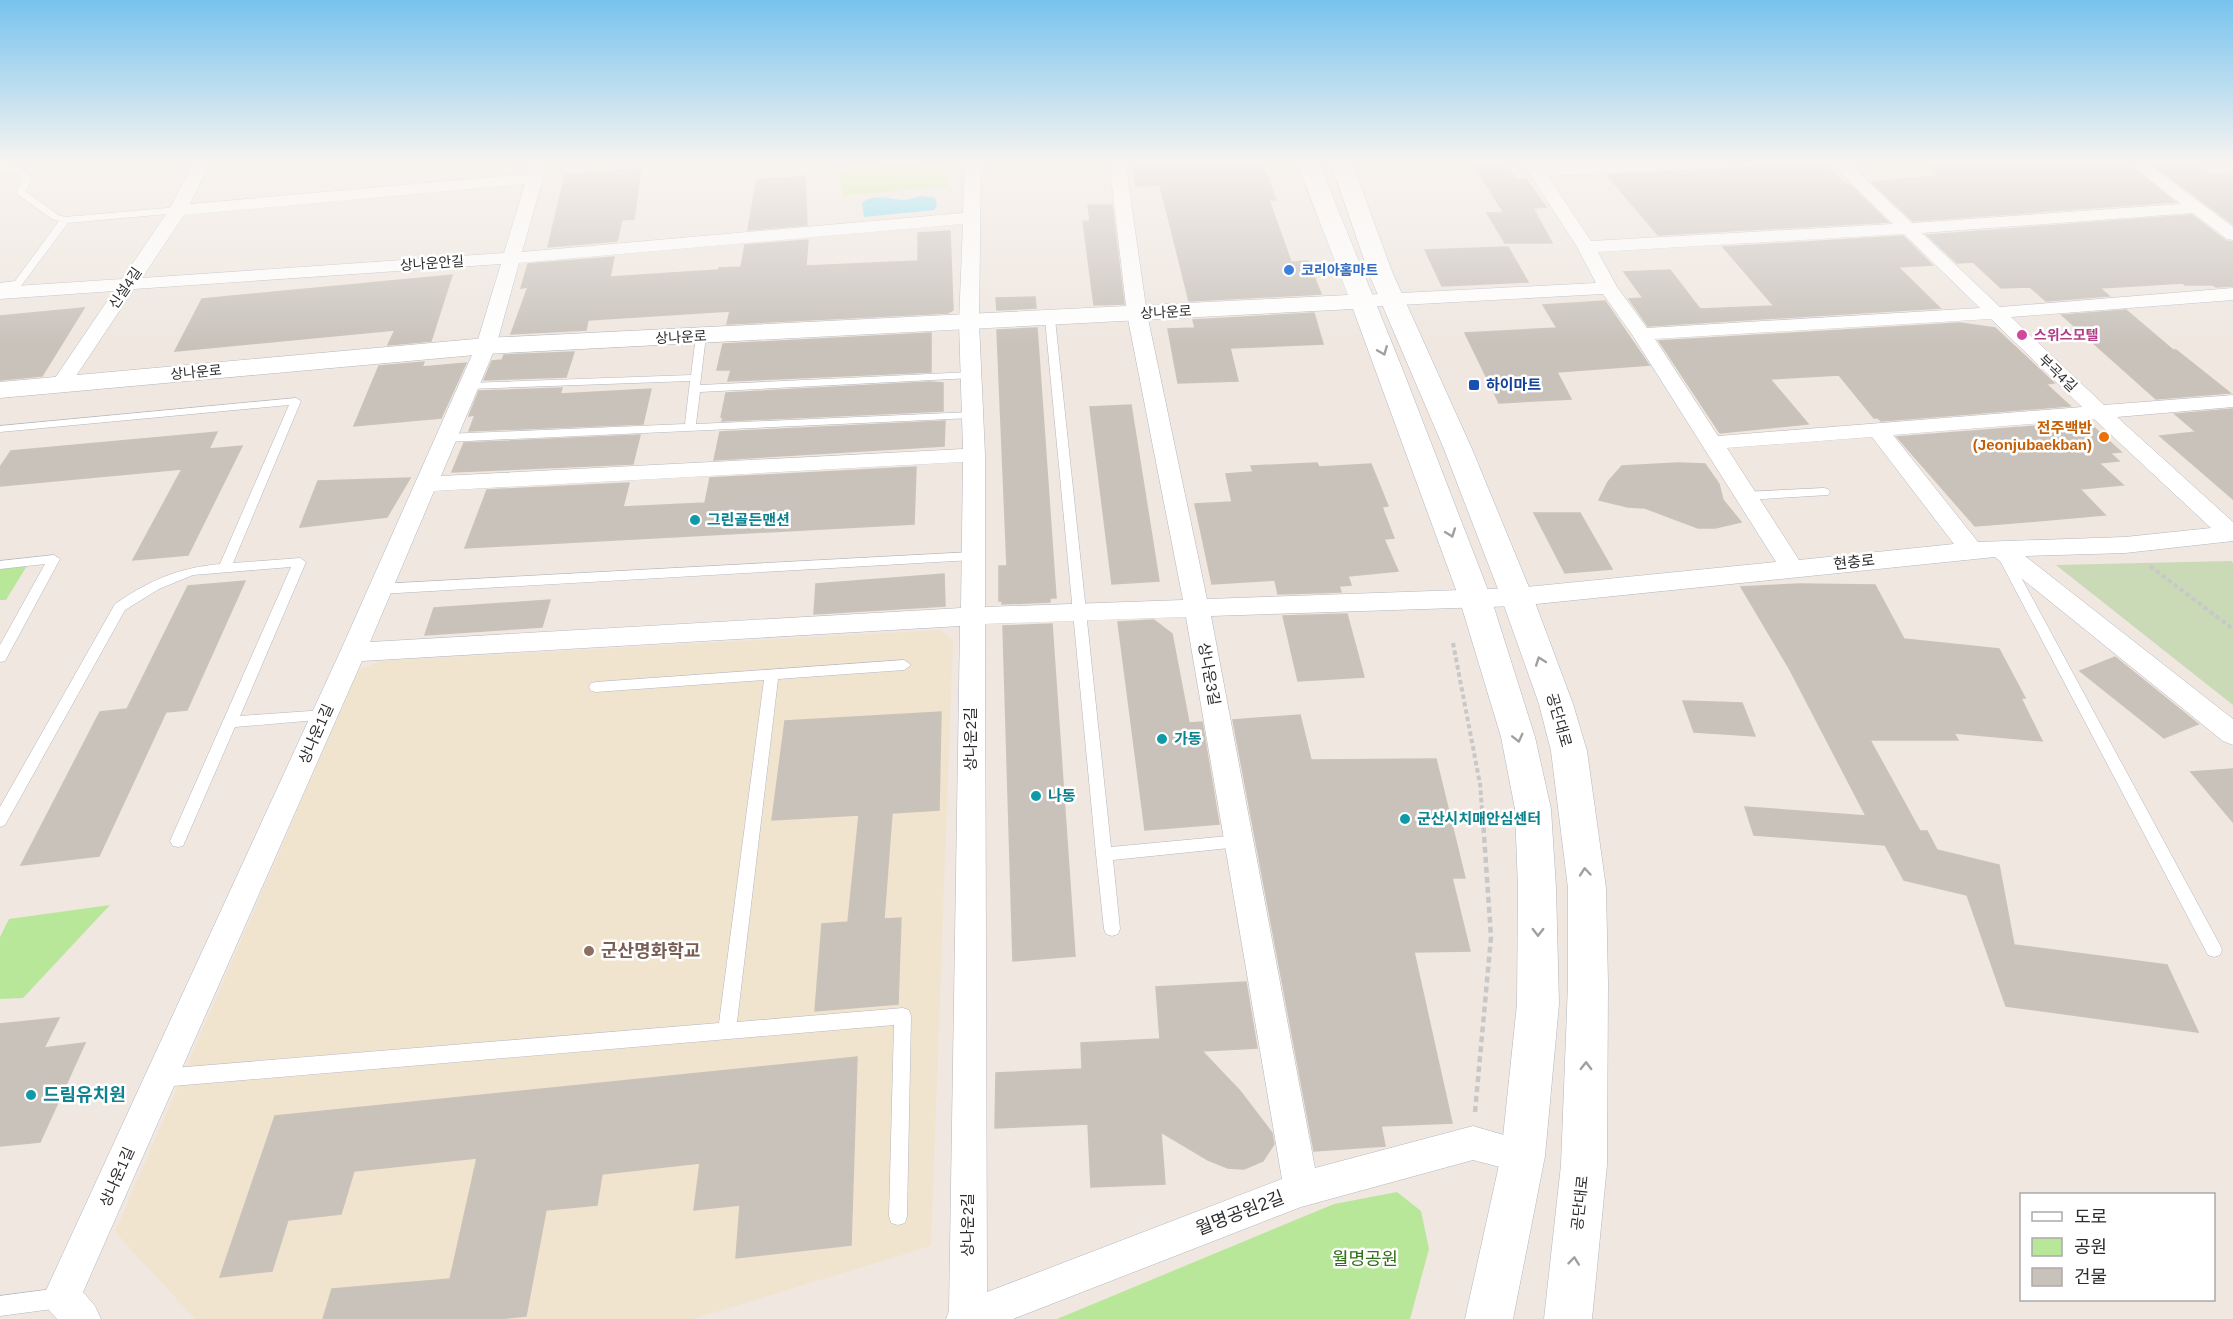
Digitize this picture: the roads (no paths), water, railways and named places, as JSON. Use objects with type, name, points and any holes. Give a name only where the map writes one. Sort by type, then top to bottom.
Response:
[{"type":"street","name":"신설4길","points":[[61,384],[170,222]]},
{"type":"street","name":"상나운1길","points":[[72,1308],[161,1078],[353,652],[486,346],[522,222]]},
{"type":"street","name":"상나운안길","points":[[0,293],[512,258],[929,222]]},
{"type":"street","name":"상나운2길","points":[[967,1319],[974,455],[969,324],[970,222]]},
{"type":"street","name":"상나운3길","points":[[1125,222],[1137,314],[1197,608],[1300,1189]]},
{"type":"street","name":"공단대로","points":[[1337,222],[1458,449],[1517,597],[1556,704],[1569,751],[1587,888],[1588,984],[1584,1165],[1568,1319]]},
{"type":"street","name":"공단대로","points":[[1356,222],[1377,299],[1518,737],[1533,809],[1538,888],[1538,1004],[1522,1156],[1489,1319]]},
{"type":"street","points":[[1569,222],[1608,288],[1642,334],[1793,569]]},
{"type":"street","name":"부곡4길","points":[[1898,222],[2098,411],[2232,533]]},
{"type":"street","points":[[1586,247],[2010,222]]},
{"type":"street","points":[[2216,222],[2233,235]]},
{"type":"street","points":[[1377,299],[1608,288]]},
{"type":"street","points":[[1642,334],[1994,313],[2233,294]]},
{"type":"street","name":"상나운로","points":[[0,390],[486,346],[969,324],[1377,299]]},
{"type":"street","points":[[1711,443],[1876,428],[2233,402]]},
{"type":"street","points":[[1876,428],[1972,550]]},
{"type":"street","points":[[426,484],[974,455]]},
{"type":"street","name":"현충로","points":[[353,652],[972,616],[1517,597],[1972,550],[2125,545],[2232,533]]},
{"type":"street","points":[[1999,548],[2233,734]]},
{"type":"street","name":"월명공원2길","points":[[967,1319],[1300,1189],[1473,1143],[1522,1156]]},
{"type":"lane","points":[[0,286],[18,284],[64,222]]},
{"type":"lane","points":[[1050,319],[1112,929]]},
{"type":"lane","points":[[690,427],[701,336]]},
{"type":"lane","points":[[469,386],[695,383],[971,375]]},
{"type":"lane","points":[[2,431],[296,401],[224,569]]},
{"type":"lane","points":[[446,438],[972,415]]},
{"type":"lane","points":[[1746,495],[1824,492]]},
{"type":"lane","points":[[1999,548],[2214,950]]},
{"type":"lane","points":[[380,589],[972,556]]},
{"type":"lane","points":[[0,565],[54,560],[0,657]]},
{"type":"lane","points":[[0,821],[120,607],[147,588],[178,575],[300,562],[178,841]]},
{"type":"lane","points":[[596,687],[904,666]]},
{"type":"lane","points":[[727,1030],[772,674]]},
{"type":"lane","points":[[231,722],[324,715]]},
{"type":"lane","points":[[1104,854],[1239,841]]},
{"type":"lane","points":[[161,1078],[903,1016],[898,1216]]},
{"type":"lane","points":[[0,1306],[72,1308]]},
{"type":"place","name":"코리아홈마트","points":[[1289,270]]},
{"type":"place","name":"스위스모텔","points":[[2022,335]]},
{"type":"place","name":"하이마트","points":[[1474,385]]},
{"type":"place","name":"전주백반 (Jeonjubaekban)","points":[[2104,437]]},
{"type":"place","name":"그린골든맨션","points":[[695,520]]},
{"type":"place","name":"가동","points":[[1162,739]]},
{"type":"place","name":"나동","points":[[1036,796]]},
{"type":"place","name":"군산시치매안심센터","points":[[1405,819]]},
{"type":"place","name":"군산명화학교","points":[[589,951]]},
{"type":"place","name":"드림유치원","points":[[31,1095]]},
{"type":"park label","name":"월명공원","points":[[1365,1259]]}]
